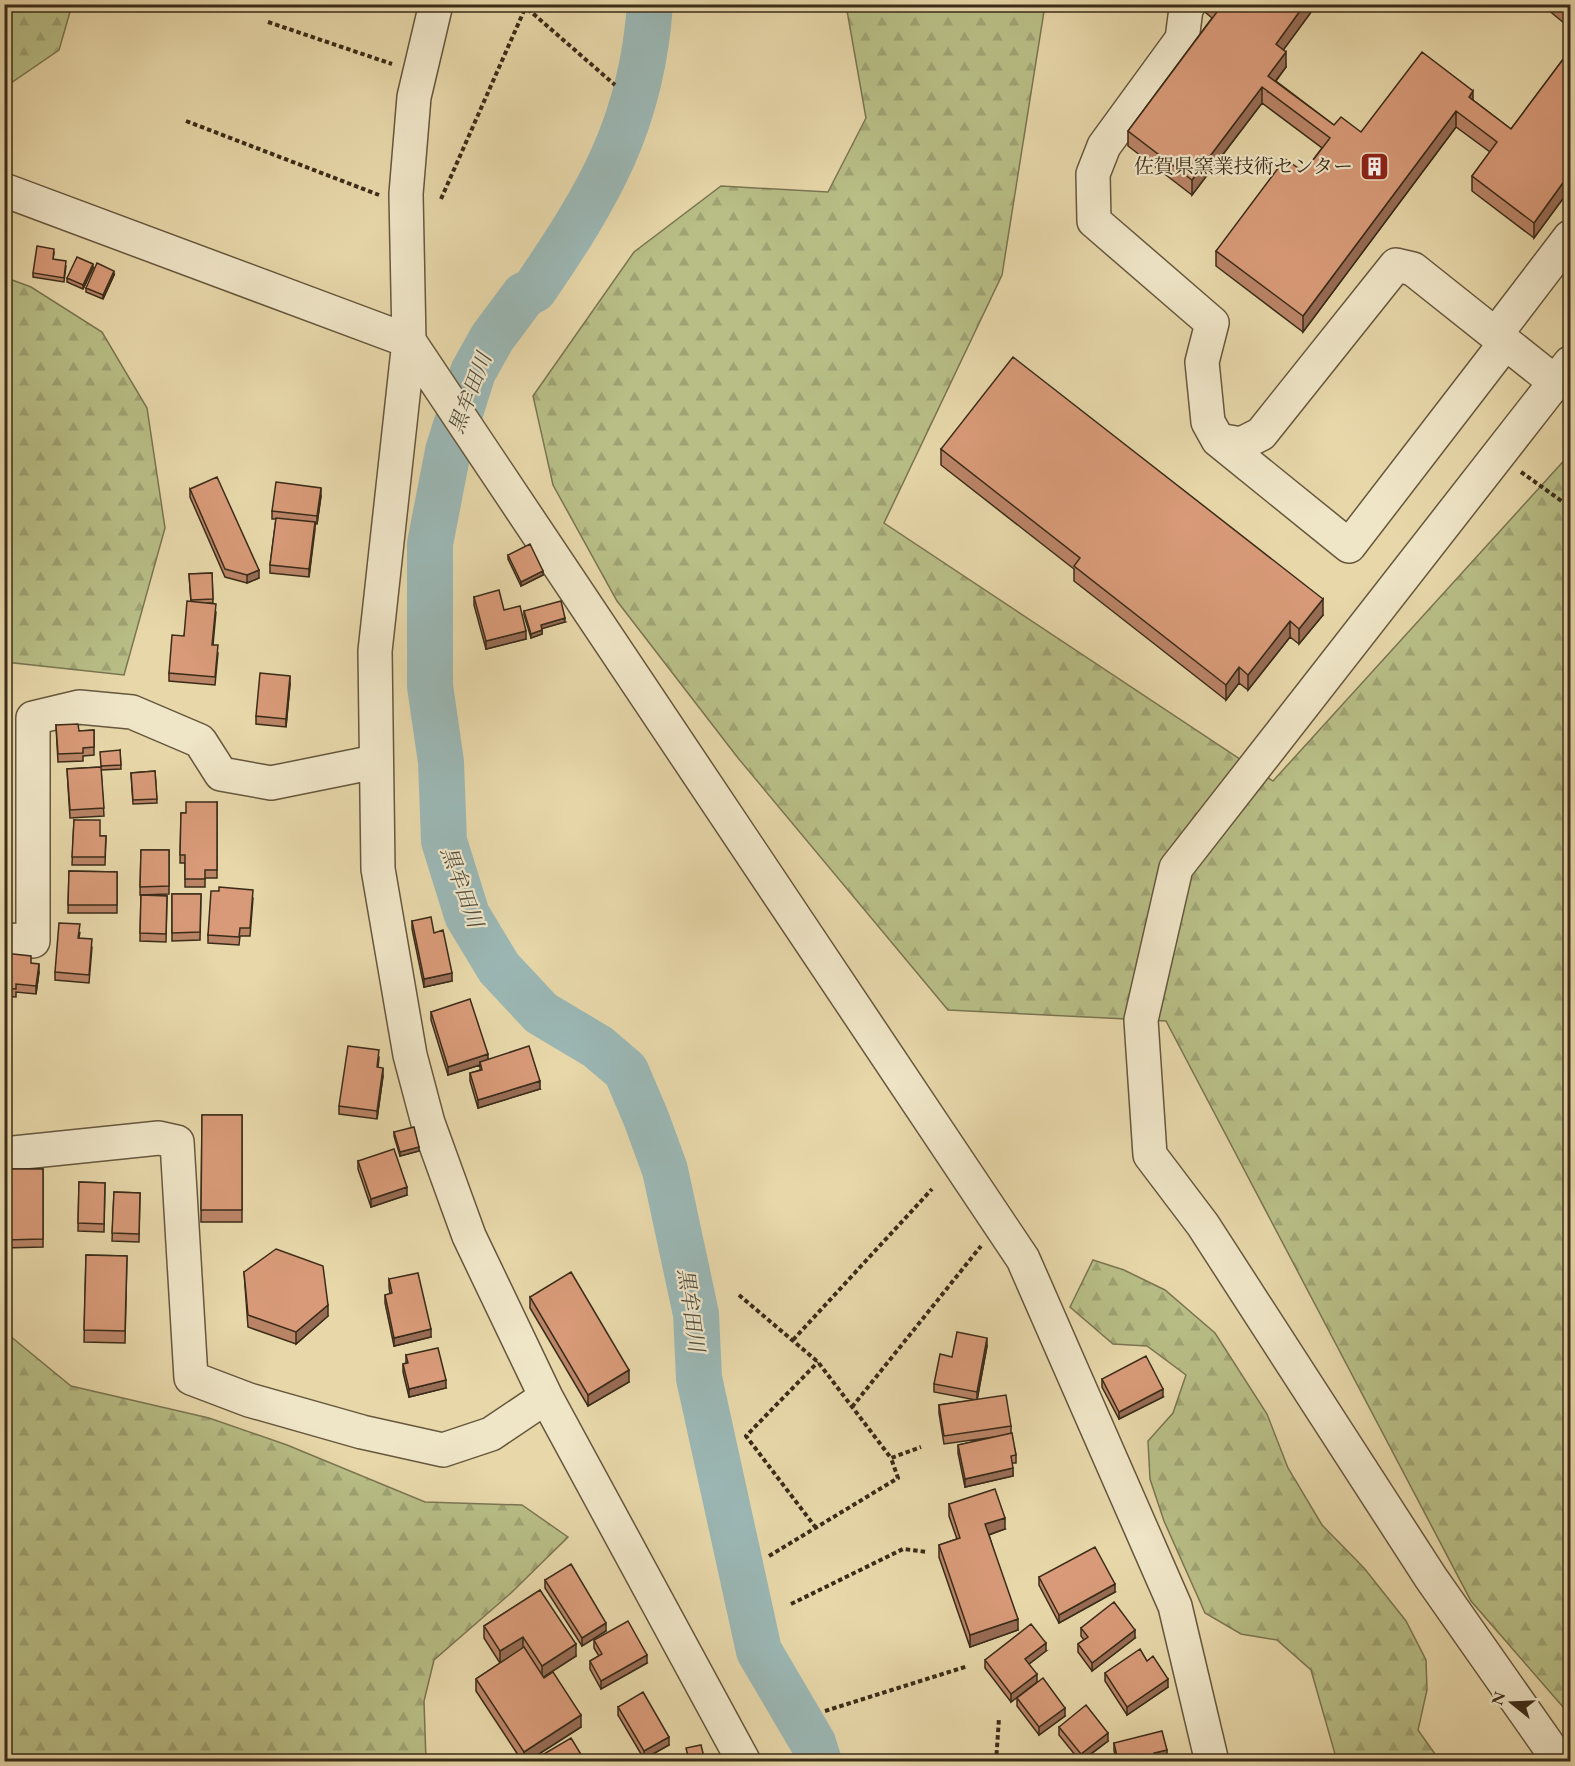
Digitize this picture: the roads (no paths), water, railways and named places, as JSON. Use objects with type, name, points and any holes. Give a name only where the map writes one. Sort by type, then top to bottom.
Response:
[{"type":"street","points":[[436,4],[414,97],[406,194],[409,341],[375,651],[378,869],[410,1055],[428,1123],[469,1236],[546,1397],[744,1761]]},
{"type":"street","points":[[1189,4],[1186,9],[1182,39],[1104,146],[1093,174],[1094,221],[1212,323],[1202,362],[1208,422],[1218,440],[1349,546],[1501,338],[1570,237]]},
{"type":"street","points":[[4,190],[409,341],[1023,1259],[1175,1606],[1212,1761]]},
{"type":"street","points":[[1218,440],[1240,444],[1261,434],[1396,265],[1413,269],[1501,338],[1563,372],[1176,868],[1141,1020],[1150,1155],[1203,1225],[1431,1578],[1560,1761]]},
{"type":"street","points":[[4,940],[33,940],[33,718],[80,706],[132,712],[200,741],[221,774],[271,783],[375,762]]},
{"type":"street","points":[[4,1154],[159,1138],[177,1142],[190,1378],[260,1403],[362,1432],[443,1450],[491,1434],[546,1397]]},
{"type":"waterway","name":"黒牟田川","points":[[650,4],[638,86],[613,156],[578,222],[534,290],[524,295],[492,338],[473,372],[448,451],[430,544],[430,686],[441,762],[444,841],[467,915],[499,968],[541,1013],[598,1047],[626,1071],[646,1118],[665,1170],[696,1314],[699,1378],[759,1651],[813,1743],[819,1762]]},
{"type":"place","name":"佐賀県窯業技術センター","points":[[1374,166]]}]
